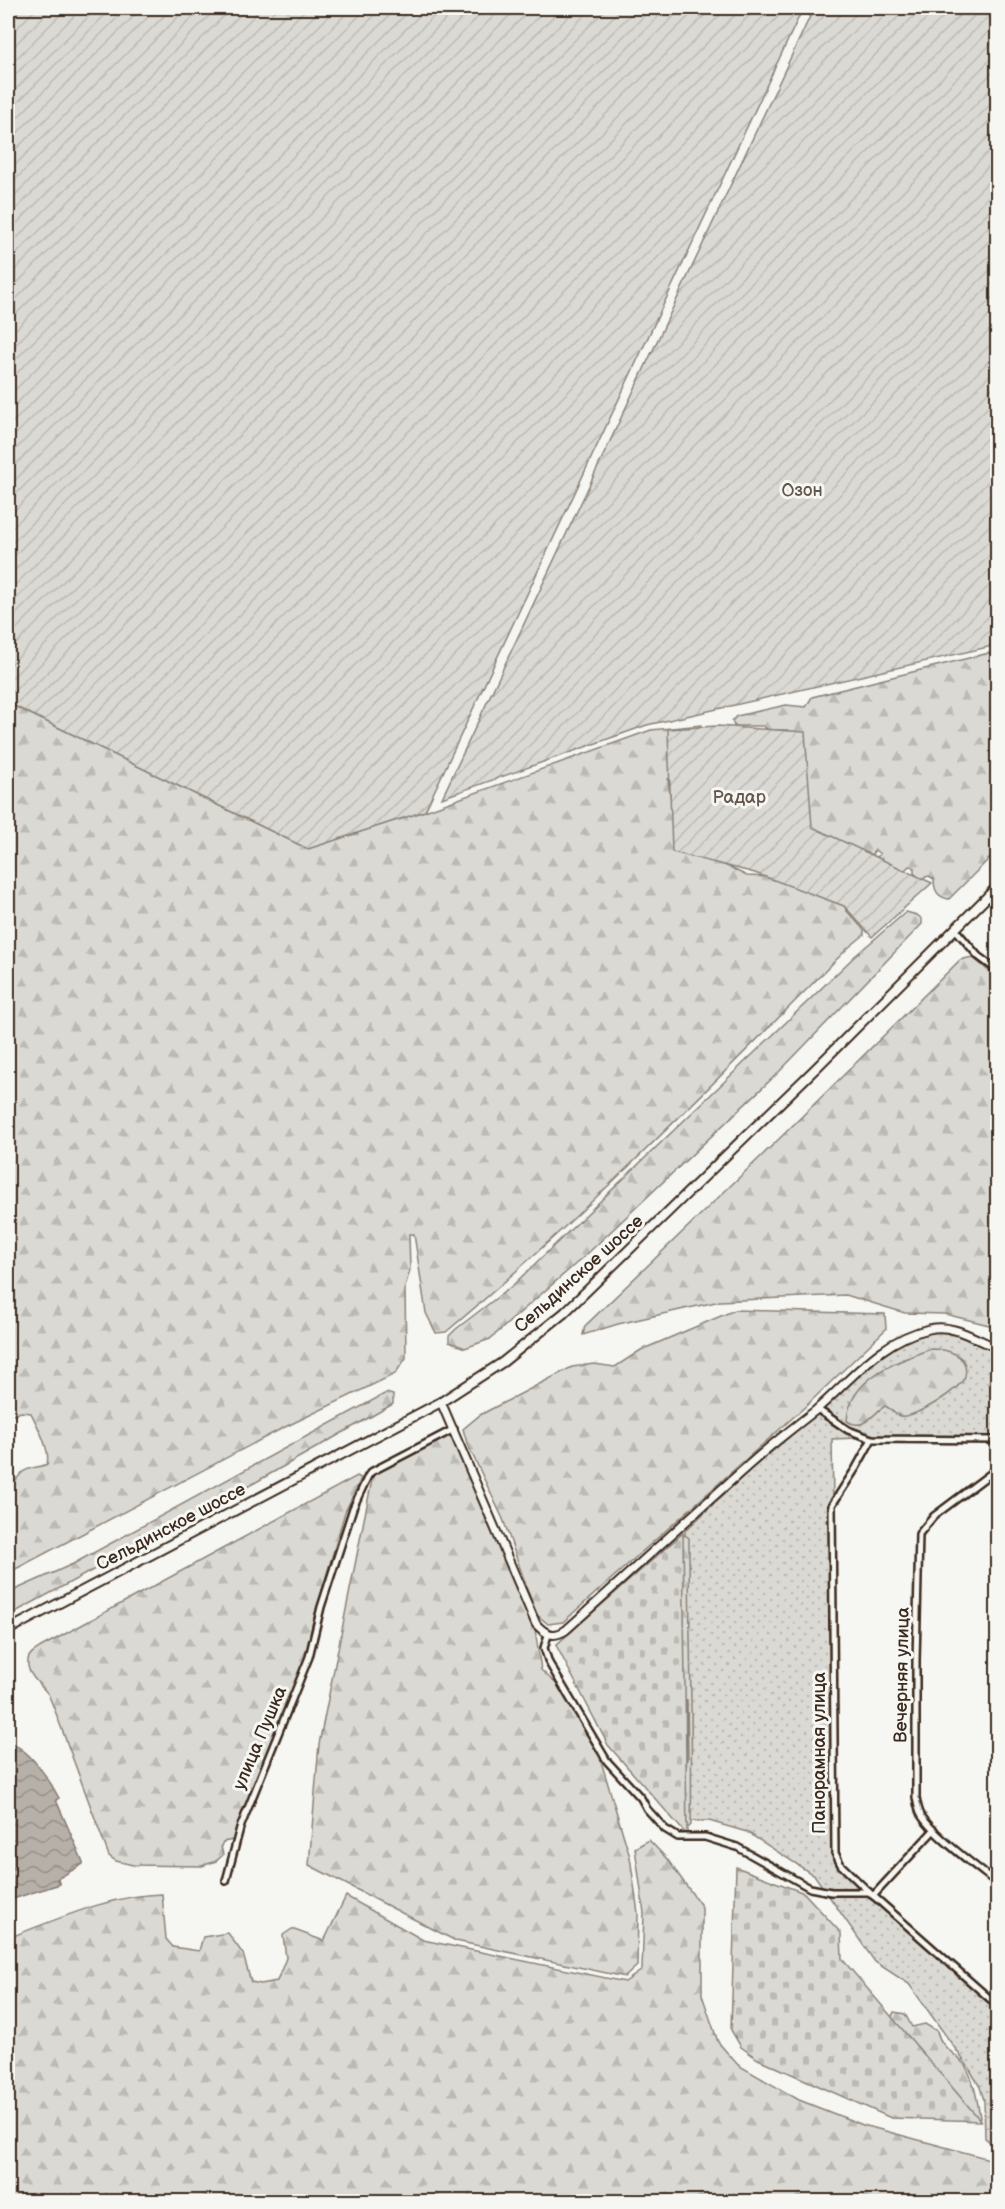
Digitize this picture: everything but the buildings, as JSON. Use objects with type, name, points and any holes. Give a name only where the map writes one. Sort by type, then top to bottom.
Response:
[{"type":"main road","name":"Сельдинское шоссе","points":[[8,1630],[441,1402],[503,1362],[564,1313],[622,1258],[998,886]]},
{"type":"street","points":[[955,929],[978,956],[998,971]]},
{"type":"street","points":[[441,1402],[536,1624],[548,1635],[559,1634],[761,1454],[817,1409],[879,1351],[891,1343],[922,1330],[950,1328],[998,1348]]},
{"type":"street","points":[[521,1347],[527,1355]]},
{"type":"street","points":[[817,1409],[848,1430],[872,1439],[998,1440]]},
{"type":"street","name":"улица Пушка","points":[[226,1881],[240,1828],[309,1657],[321,1607],[353,1508],[368,1476],[371,1472],[454,1429]]},
{"type":"street","name":"Панорамная улица","points":[[872,1439],[832,1505],[835,1853],[841,1865],[871,1894],[998,2006]]},
{"type":"street","name":"Вечерняя улица","points":[[998,1468],[934,1516],[919,1534],[916,1797],[922,1818],[998,1884]]},
{"type":"street","points":[[548,1635],[544,1648],[549,1663],[607,1761],[641,1798],[647,1809],[665,1829],[678,1836],[705,1837],[737,1847],[810,1888],[831,1892],[871,1894],[934,1830]]},
{"type":"green space","points":[[8,8],[803,8],[425,811],[308,849],[8,703]]},
{"type":"green space","name":"Озон","points":[[814,8],[997,8],[997,645],[647,725],[442,798]]},
{"type":"green space","points":[[997,651],[997,851],[949,899],[937,892],[934,879],[929,876],[920,879],[914,873],[914,867],[909,866],[901,874],[876,858],[880,854],[875,850],[869,858],[811,832],[796,734],[788,730],[768,730],[763,726],[734,726],[732,721],[737,716],[786,705],[806,707],[812,697]]},
{"type":"green space","points":[[8,703],[308,849],[425,811],[651,730],[701,725],[701,730],[673,777],[668,779],[683,845],[747,876],[772,877],[844,903],[846,910],[864,930],[864,935],[848,948],[601,1193],[499,1287],[446,1332],[436,1333],[426,1313],[414,1234],[409,1234],[410,1270],[405,1287],[406,1358],[395,1374],[281,1429],[8,1573],[8,1490],[23,1472],[47,1464],[48,1459],[43,1438],[31,1413],[21,1412],[8,1417]]},
{"type":"green space","name":"Радар","points":[[717,726],[805,732],[812,827],[932,883],[872,937],[844,906],[755,873],[672,852],[668,729]]},
{"type":"green space","points":[[906,912],[917,915],[922,919],[922,924],[778,1073],[587,1254],[490,1339],[465,1348],[449,1342],[449,1336],[456,1329],[512,1286],[856,955]]},
{"type":"green space","points":[[972,957],[997,978],[997,1327],[945,1314],[905,1313],[846,1295],[720,1301],[618,1324],[583,1335],[585,1326],[960,960]]},
{"type":"green space","points":[[735,1310],[885,1314],[886,1329],[807,1405],[563,1622],[548,1624],[536,1614],[503,1519],[467,1443],[463,1429],[480,1415],[572,1367],[594,1364],[615,1367],[641,1350]]},
{"type":"green space","points":[[945,1331],[997,1353],[997,1437],[911,1436],[832,1439],[839,1864],[869,1896],[997,2006],[997,2148],[985,2138],[984,2100],[980,2087],[969,2068],[909,1984],[875,1962],[815,1876],[747,1832],[709,1821],[687,1821],[685,1531],[749,1471],[834,1399],[880,1354],[912,1339],[932,1332]]},
{"type":"green space","points":[[931,1349],[950,1352],[964,1362],[965,1376],[956,1388],[937,1402],[907,1416],[900,1416],[885,1406],[863,1423],[853,1424],[847,1421],[856,1393],[865,1382],[904,1359]]},
{"type":"green space","points":[[386,1393],[393,1395],[393,1404],[256,1482],[8,1616],[8,1593],[73,1564]]},
{"type":"green space","points":[[452,1432],[534,1622],[541,1670],[563,1690],[600,1758],[630,1857],[638,1913],[637,1966],[625,1977],[456,1941],[309,1865],[319,1744],[373,1475]]},
{"type":"green space","points":[[357,1476],[361,1478],[345,1512],[312,1625],[307,1656],[233,1840],[223,1842],[221,1846],[223,1855],[216,1861],[202,1866],[133,1865],[116,1861],[109,1856],[49,1696],[29,1670],[29,1656],[41,1647]]},
{"type":"green space","points":[[683,1533],[687,1835],[608,1745],[556,1645]]},
{"type":"green space","points":[[685,1535],[689,1538],[692,1753],[691,1825],[689,1827],[683,1827],[682,1766],[688,1760],[687,1700],[681,1699],[680,1539]]},
{"type":"green space","points":[[649,1840],[667,1859],[702,1907],[702,1995],[718,2042],[738,2065],[799,2100],[863,2125],[997,2161],[997,2201],[8,2201],[8,1938],[64,1916],[103,1904],[142,1895],[162,1894],[166,1939],[173,1947],[199,1951],[203,1937],[228,1933],[243,1954],[251,1982],[261,1984],[277,1981],[286,1958],[283,1935],[292,1929],[324,1941],[346,1896],[423,1940],[625,1982],[642,1970],[644,1913],[635,1848]]},
{"type":"green space","points":[[736,1867],[804,1893],[841,1933],[842,1959],[981,2121],[891,2118],[758,2059],[741,2047],[731,2030]]},
{"type":"green space","points":[[894,2012],[905,2014],[912,2027],[925,2024],[937,2031],[945,2047],[966,2067],[975,2092],[980,2117],[978,2120],[890,2020]]},
{"type":"water","points":[[8,1743],[24,1751],[50,1783],[59,1798],[56,1800],[83,1864],[57,1879],[60,1884],[8,1901]]}]
